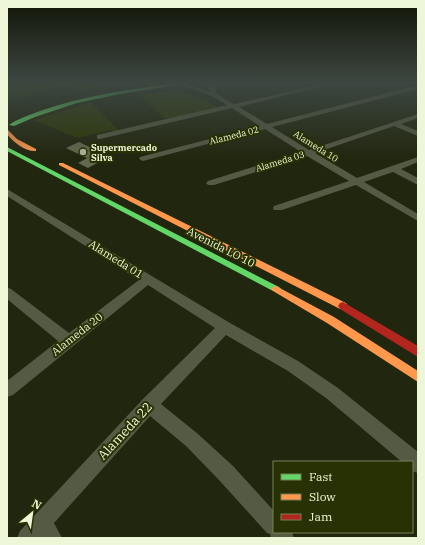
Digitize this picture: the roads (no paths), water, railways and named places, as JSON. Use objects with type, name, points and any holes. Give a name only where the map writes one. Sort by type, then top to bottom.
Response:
[{"type":"street","points":[[10,124],[33,114],[52,108]]},
{"type":"street","points":[[10,124],[56,108]]},
{"type":"street","points":[[100,137],[229,108]]},
{"type":"street","name":"Alameda 10","points":[[237,108],[308,153],[418,218]]},
{"type":"street","name":"Alameda 02","points":[[143,159],[336,108]]},
{"type":"street","name":"Alameda 03","points":[[211,183],[308,153],[418,116]]},
{"type":"street","name":"Avenida LO 10","points":[[10,124],[14,140],[323,295],[358,314],[418,352]]},
{"type":"street","points":[[395,124],[418,134]]},
{"type":"street","name":"Avenida LO 10","points":[[7,149],[314,310],[418,377]]},
{"type":"street","points":[[278,208],[394,169],[418,159]]},
{"type":"street","points":[[394,169],[418,182]]},
{"type":"street","name":"Alameda 01","points":[[7,192],[225,327]]},
{"type":"street","name":"Alameda 20","points":[[7,390],[148,279]]},
{"type":"street","points":[[7,292],[68,341]]},
{"type":"street","points":[[225,327],[287,363],[332,393],[418,464]]},
{"type":"street","name":"Alameda 22","points":[[27,538],[47,530],[149,405],[225,327]]},
{"type":"street","points":[[149,405],[192,440],[226,472],[273,525]]},
{"type":"place","name":"Supermercado Silva","points":[[83,152]]}]
